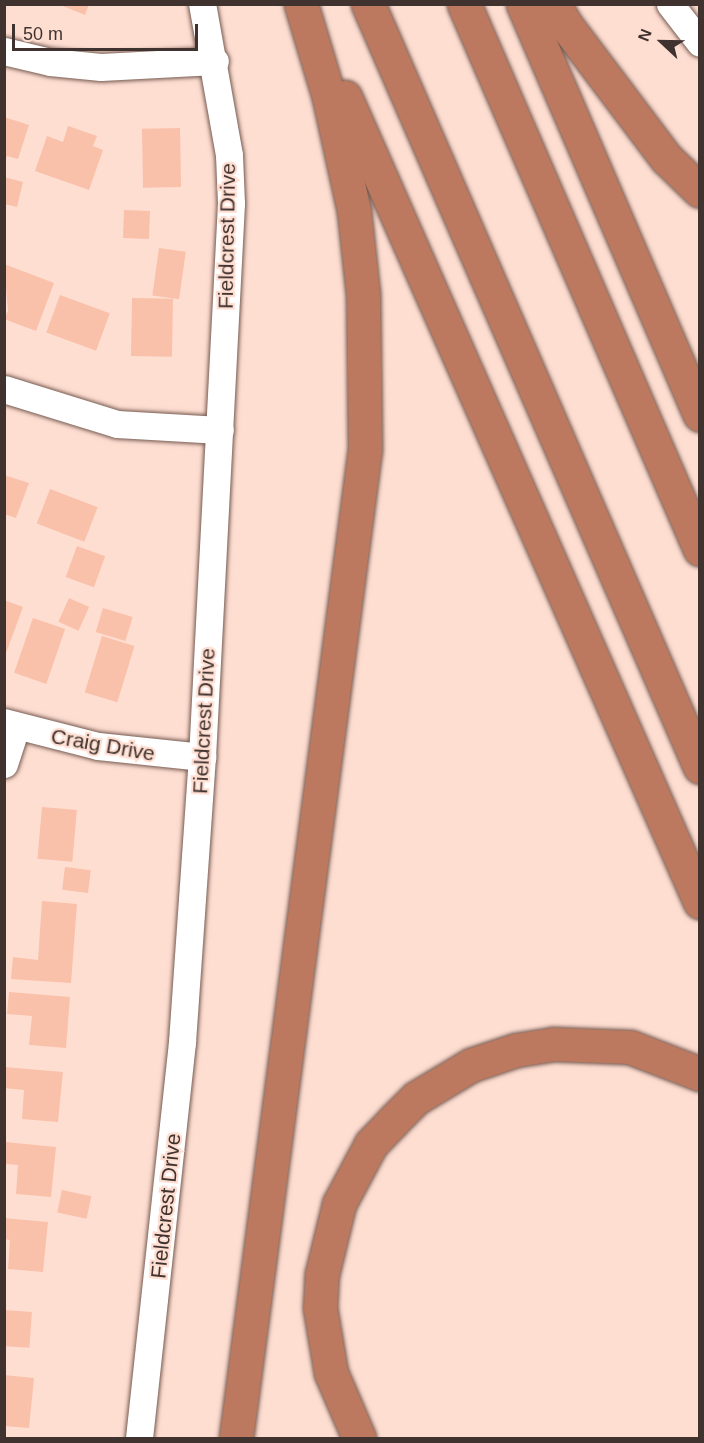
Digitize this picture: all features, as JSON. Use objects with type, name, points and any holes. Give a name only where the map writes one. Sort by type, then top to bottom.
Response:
[{"type":"highway","points":[[303,4],[699,902]]},
{"type":"highway","points":[[236,1438],[365,449],[363,294],[354,211],[329,97],[303,4]]},
{"type":"highway","points":[[368,4],[699,767]]},
{"type":"highway","points":[[464,4],[699,549]]},
{"type":"highway","points":[[523,4],[699,415]]},
{"type":"highway","points":[[554,4],[565,24],[666,158],[699,191]]},
{"type":"highway","points":[[359,1438],[331,1373],[320,1308],[322,1274],[339,1204],[372,1144],[386,1128],[416,1098],[448,1076],[516,1050],[553,1044],[604,1044],[658,1056],[699,1074]]},
{"type":"street","name":"Fieldcrest Drive","points":[[139,1438],[176,1111],[202,758],[231,203],[229,155],[215,61],[202,4]]},
{"type":"street","points":[[670,4],[699,42]]},
{"type":"street","points":[[4,51],[50,62],[101,67],[215,61]]},
{"type":"street","points":[[4,389],[117,424],[220,430]]},
{"type":"street","points":[[4,764],[10,724]]},
{"type":"street","name":"Craig Drive","points":[[10,724],[98,746],[202,758]]},
{"type":"building","points":[[58,4],[89,4],[85,15]]},
{"type":"building","points":[[4,117],[29,125],[18,159],[7,156],[5,163]]},
{"type":"building","points":[[68,126],[97,136],[93,146],[103,150],[89,190],[35,171],[47,136],[63,142]]},
{"type":"building","points":[[180,128],[181,187],[143,188],[142,129]]},
{"type":"building","points":[[4,177],[23,182],[17,207],[4,204]]},
{"type":"building","points":[[124,210],[150,211],[149,239],[123,238]]},
{"type":"building","points":[[159,248],[186,252],[179,299],[152,296]]},
{"type":"building","points":[[4,264],[54,283],[36,331],[4,319],[8,311]]},
{"type":"building","points":[[60,295],[110,313],[96,351],[46,333]]},
{"type":"building","points":[[132,298],[173,299],[172,357],[131,356]]},
{"type":"building","points":[[4,475],[29,483],[16,518],[4,514]]},
{"type":"building","points":[[50,489],[98,507],[84,542],[37,524]]},
{"type":"building","points":[[77,546],[105,556],[94,587],[66,577]]},
{"type":"building","points":[[69,598],[89,607],[79,631],[58,622]]},
{"type":"building","points":[[4,600],[23,607],[5,656],[4,656]]},
{"type":"building","points":[[103,608],[133,617],[125,641],[96,632]]},
{"type":"building","points":[[33,618],[65,629],[46,684],[14,673]]},
{"type":"building","points":[[102,636],[135,646],[117,702],[85,692]]},
{"type":"building","points":[[42,807],[77,810],[72,862],[37,859]]},
{"type":"building","points":[[65,867],[91,870],[88,893],[62,890]]},
{"type":"building","points":[[42,901],[77,904],[71,983],[11,979],[13,957],[38,960]]},
{"type":"building","points":[[9,992],[70,997],[66,1048],[29,1045],[32,1016],[7,1014]]},
{"type":"building","points":[[4,1067],[63,1072],[58,1122],[22,1119],[24,1090],[4,1088]]},
{"type":"building","points":[[5,1142],[56,1147],[51,1197],[16,1194],[18,1165],[5,1164]]},
{"type":"building","points":[[62,1190],[91,1196],[87,1219],[57,1212]]},
{"type":"building","points":[[4,1218],[48,1222],[43,1272],[8,1269],[10,1240],[4,1239]]},
{"type":"building","points":[[4,1310],[32,1312],[29,1348],[4,1346]]},
{"type":"building","points":[[4,1375],[34,1378],[29,1428],[4,1426]]}]
